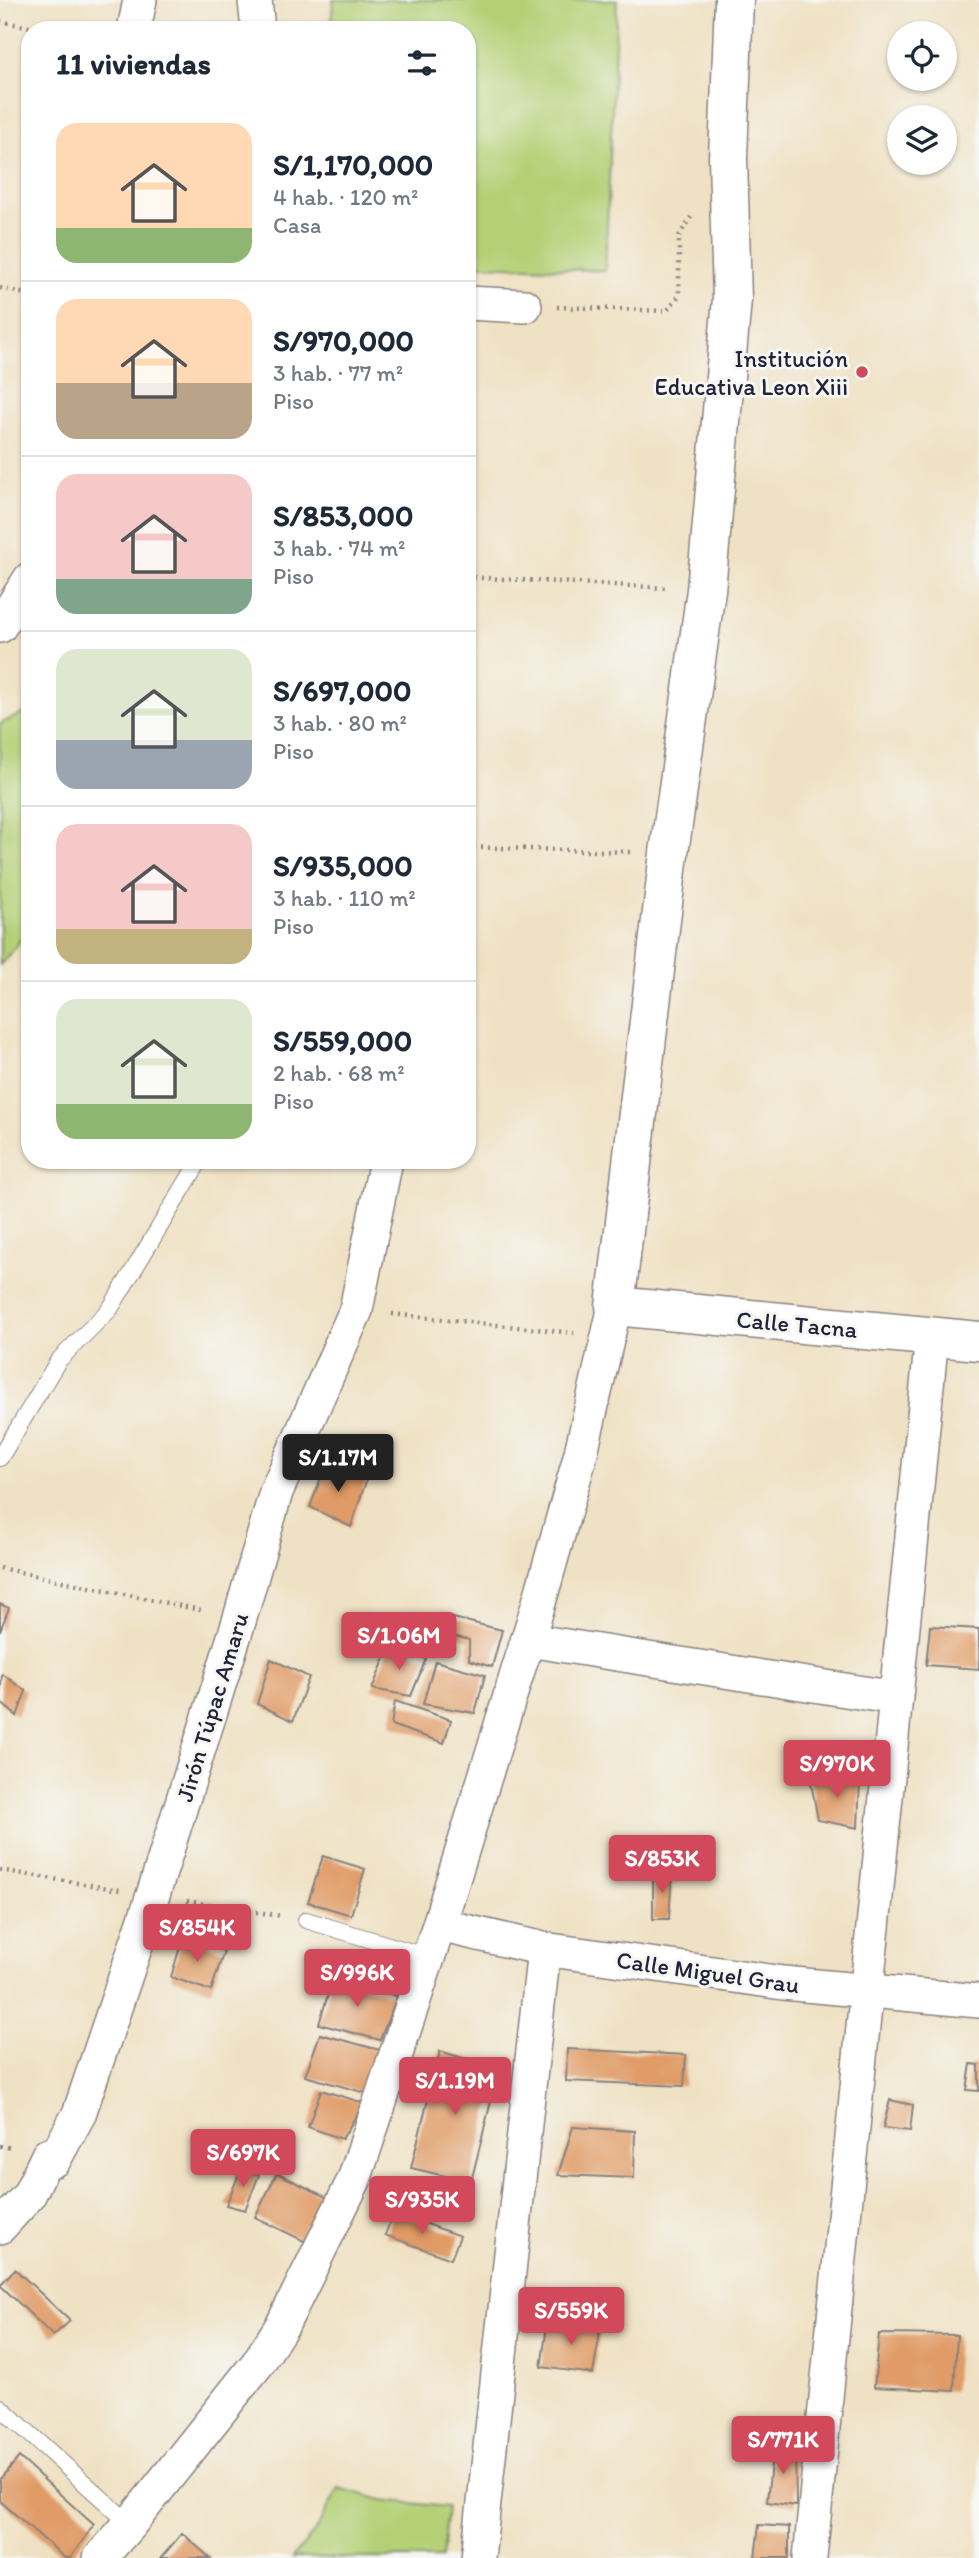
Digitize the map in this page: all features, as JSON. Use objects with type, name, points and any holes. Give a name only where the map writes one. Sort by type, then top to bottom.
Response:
[{"type":"street","points":[[136,21],[139,0]]},
{"type":"street","points":[[255,0],[257,21]]},
{"type":"street","points":[[100,2558],[258,2363],[283,2324],[354,2180],[439,1925],[528,1640],[579,1461],[614,1306],[669,853],[706,590],[732,299],[728,158],[734,0]]},
{"type":"street","points":[[476,303],[525,306]]},
{"type":"street","points":[[0,626],[21,593]]},
{"type":"street","name":"Jirón Túpac Amaru","points":[[0,2227],[29,2195],[48,2155],[54,2160],[79,2114],[153,1895],[240,1619],[276,1492],[356,1310],[384,1169]]},
{"type":"street","name":"Calle Tacna","points":[[614,1306],[979,1341]]},
{"type":"street","points":[[810,2558],[932,1336]]},
{"type":"street","points":[[528,1640],[896,1698]]},
{"type":"street","name":"Calle Miguel Grau","points":[[439,1925],[544,1950],[783,1983],[979,2001]]},
{"type":"street","points":[[478,2558],[544,1950]]},
{"type":"lane","points":[[0,1458],[58,1361],[110,1309],[195,1169]]},
{"type":"lane","points":[[306,1920],[428,1958]]},
{"type":"lane","points":[[0,2407],[130,2524]]},
{"type":"path","points":[[0,21],[21,25]]},
{"type":"path","points":[[525,306],[667,311],[679,296],[679,236],[693,214]]},
{"type":"path","points":[[0,288],[21,293]]},
{"type":"path","points":[[476,577],[706,590]]},
{"type":"path","points":[[476,848],[669,853]]},
{"type":"path","points":[[356,1310],[580,1333]]},
{"type":"path","points":[[0,1568],[240,1619]]},
{"type":"green space","points":[[333,0],[617,0],[605,271],[476,264],[476,21],[332,21]]},
{"type":"green space","points":[[21,714],[21,940],[0,965],[0,724]]},
{"type":"green space","points":[[339,2488],[382,2500],[447,2507],[442,2558],[292,2558],[314,2533]]},
{"type":"building","points":[[327,1462],[366,1481],[351,1527],[310,1507]]},
{"type":"building","points":[[0,1604],[9,1608],[0,1631]]},
{"type":"building","points":[[441,1615],[502,1630],[492,1667],[469,1660],[469,1640],[437,1632]]},
{"type":"building","points":[[930,1626],[979,1629],[979,1669],[926,1665]]},
{"type":"building","points":[[391,1643],[426,1659],[411,1696],[372,1689]]},
{"type":"building","points":[[271,1659],[309,1677],[293,1721],[257,1704]]},
{"type":"building","points":[[435,1661],[485,1675],[475,1713],[423,1704]]},
{"type":"building","points":[[2,1674],[26,1691],[17,1716],[0,1702]]},
{"type":"building","points":[[395,1701],[451,1720],[444,1743],[391,1725]]},
{"type":"building","points":[[810,1777],[860,1778],[858,1828],[818,1820]]},
{"type":"building","points":[[323,1856],[365,1869],[351,1915],[308,1902]]},
{"type":"building","points":[[653,1873],[672,1873],[669,1919],[653,1919]]},
{"type":"building","points":[[183,1937],[224,1951],[211,1991],[171,1977]]},
{"type":"building","points":[[333,1978],[397,1996],[380,2040],[319,2024]]},
{"type":"building","points":[[320,2034],[380,2050],[366,2093],[305,2076]]},
{"type":"building","points":[[567,2049],[686,2055],[684,2086],[566,2081]]},
{"type":"building","points":[[440,2051],[499,2069],[471,2182],[411,2168]]},
{"type":"building","points":[[971,2064],[979,2065],[979,2091],[967,2090]]},
{"type":"building","points":[[321,2090],[364,2103],[342,2139],[308,2127]]},
{"type":"building","points":[[890,2100],[913,2105],[910,2131],[883,2128]]},
{"type":"building","points":[[573,2127],[635,2131],[634,2178],[558,2175]]},
{"type":"building","points":[[242,2167],[259,2175],[245,2210],[226,2205]]},
{"type":"building","points":[[277,2173],[330,2199],[308,2243],[255,2217]]},
{"type":"building","points":[[394,2212],[460,2236],[451,2259],[385,2235]]},
{"type":"building","points":[[15,2269],[70,2321],[53,2336],[0,2285]]},
{"type":"building","points":[[548,2320],[601,2326],[593,2374],[541,2367]]},
{"type":"building","points":[[879,2334],[957,2335],[954,2391],[874,2387]]},
{"type":"building","points":[[773,2444],[795,2445],[796,2506],[767,2502]]},
{"type":"building","points":[[19,2457],[94,2525],[70,2558],[65,2558],[0,2501],[0,2480]]},
{"type":"building","points":[[759,2525],[789,2527],[789,2558],[755,2558]]},
{"type":"building","points":[[182,2533],[210,2558],[161,2558]]},
{"type":"place","name":"Institución Educativa Leon Xiii","points":[[862,372]]}]
